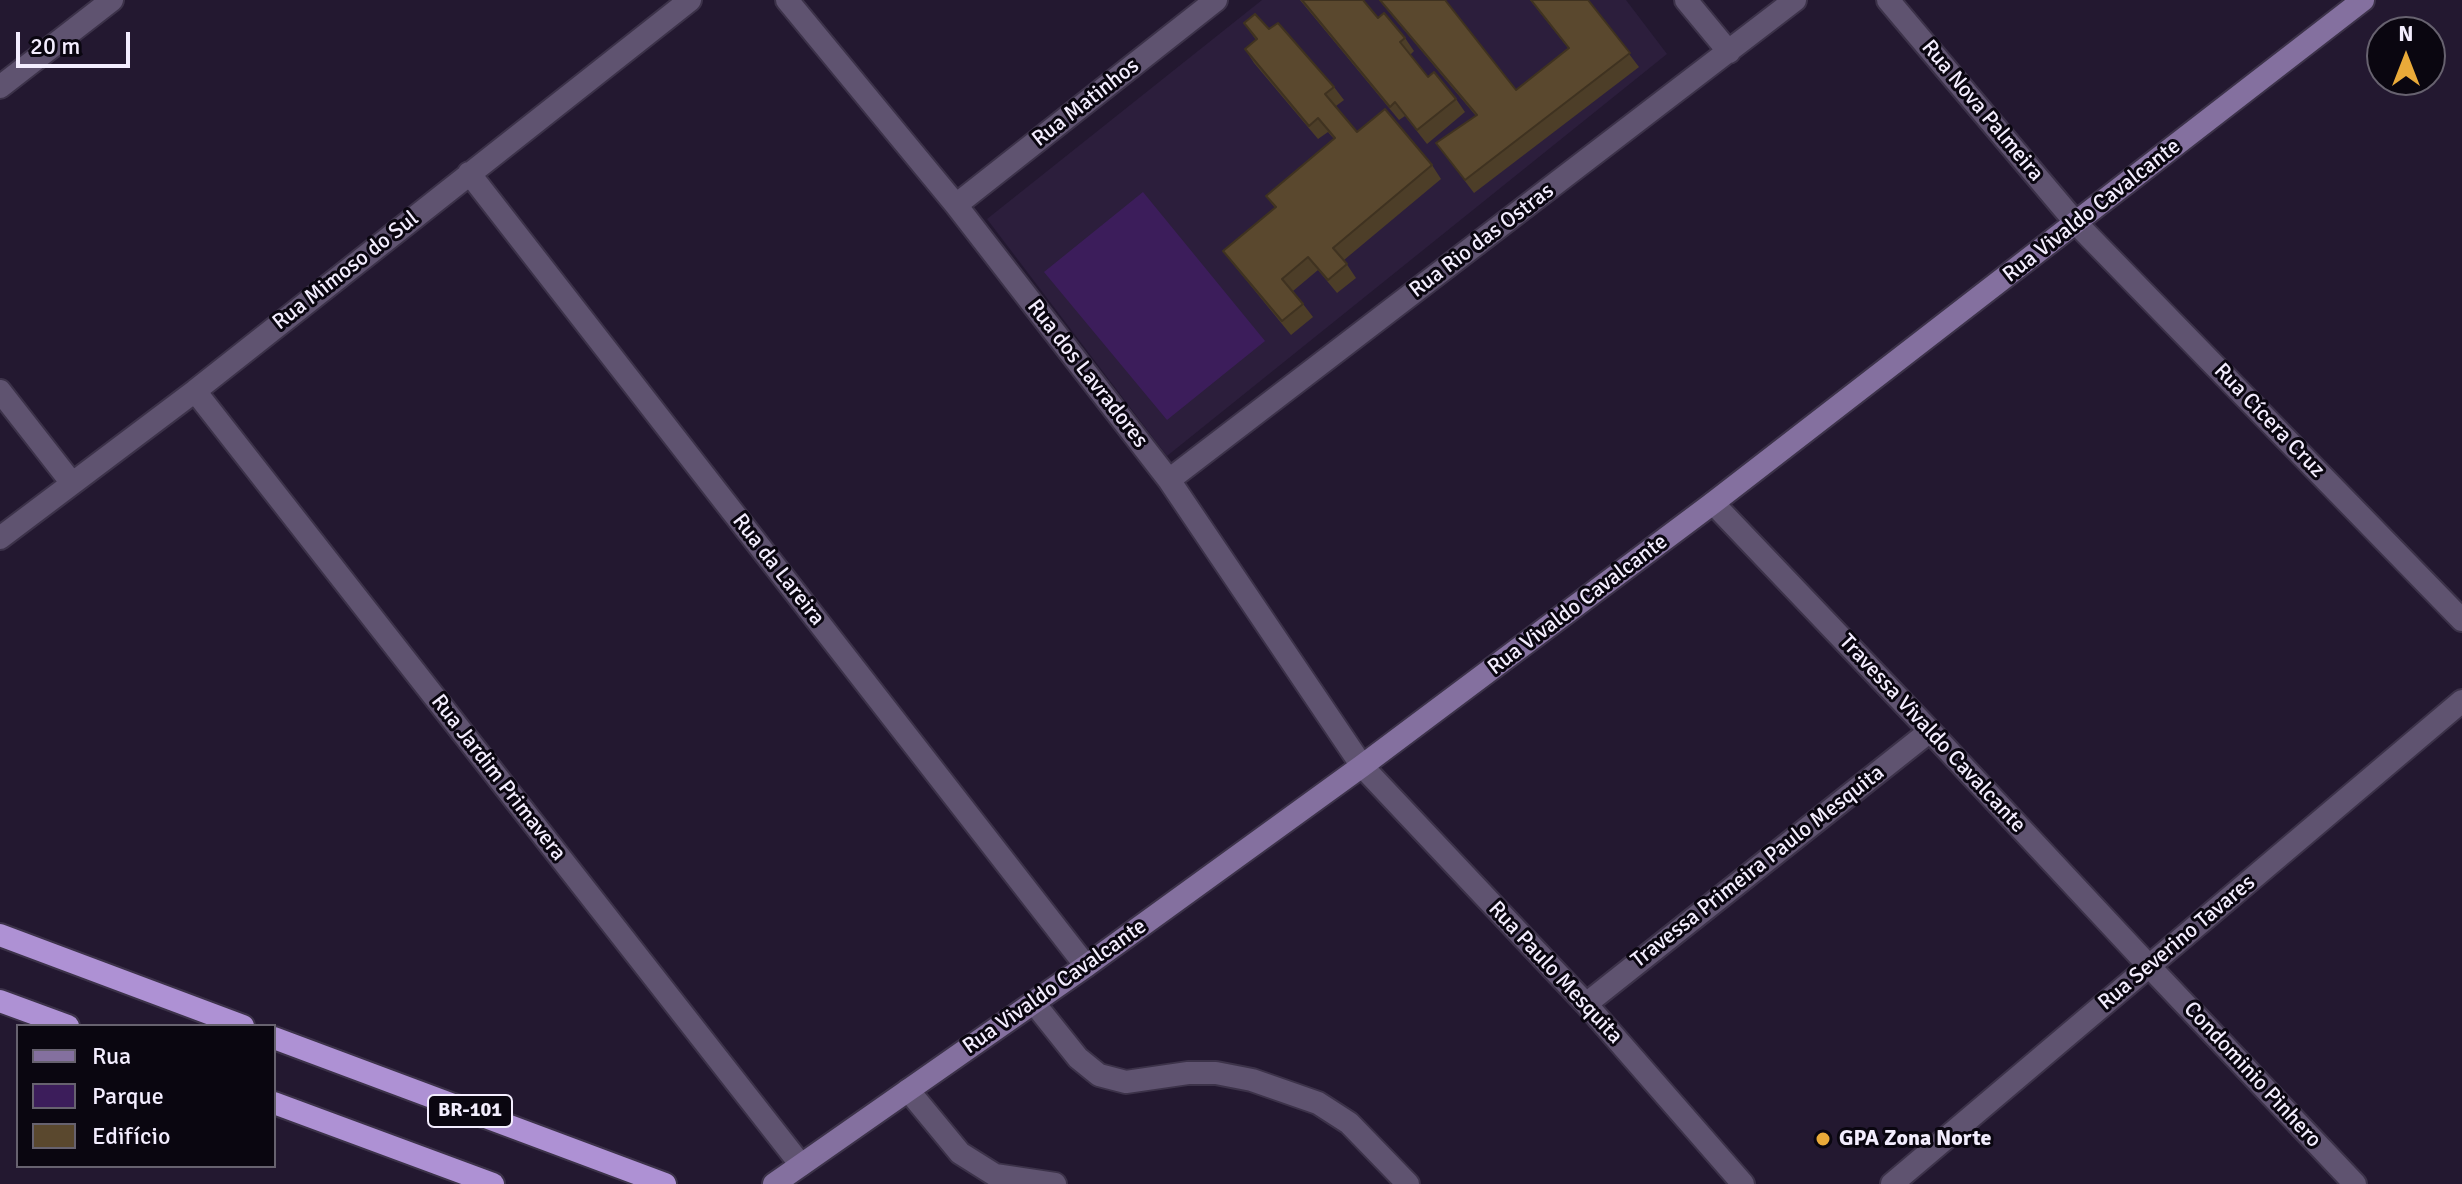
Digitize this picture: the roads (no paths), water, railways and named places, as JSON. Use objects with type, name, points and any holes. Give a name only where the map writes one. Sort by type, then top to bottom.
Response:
[{"type":"highway","points":[[0,935],[238,1024]]},
{"type":"highway","points":[[0,1001],[63,1024]]},
{"type":"highway","name":"BR-101","points":[[276,1039],[665,1184]]},
{"type":"highway","name":"BR-101","points":[[276,1104],[493,1184]]},
{"type":"main road","name":"Rua Vivaldo Cavalcante","points":[[774,1184],[1034,1003],[1362,766],[1713,503],[2363,0]]},
{"type":"street","points":[[0,87],[112,0]]},
{"type":"street","name":"Rua Mimoso do Sul","points":[[0,538],[195,391],[690,0]]},
{"type":"street","name":"Rua dos Lavradores","points":[[787,0],[956,205],[1169,480],[1362,766]]},
{"type":"street","name":"Rua Matinhos","points":[[956,205],[1216,0]]},
{"type":"street","points":[[1686,0],[1729,52]]},
{"type":"street","name":"Rua Rio das Ostras","points":[[1169,480],[1795,0]]},
{"type":"street","name":"Rua Nova Palmeira","points":[[1888,0],[2076,223]]},
{"type":"street","name":"Rua da Lareira","points":[[469,173],[1086,966]]},
{"type":"street","name":"Rua Cícera Cruz","points":[[2076,223],[2462,620]]},
{"type":"street","points":[[0,391],[71,482]]},
{"type":"street","name":"Rua Jardim Primavera","points":[[195,391],[801,1165]]},
{"type":"street","name":"Travessa Vivaldo Cavalcante","points":[[1713,503],[2149,966]]},
{"type":"street","name":"Rua Severino Tavares","points":[[1892,1184],[2462,701]]},
{"type":"street","name":"Travessa Primeira Paulo Mesquita","points":[[1586,1004],[1930,731]]},
{"type":"street","name":"Rua Paulo Mesquita","points":[[1362,766],[1586,1004],[1743,1184]]},
{"type":"street","name":"Condominio Pinhero","points":[[2149,966],[2355,1184]]},
{"type":"street","points":[[1034,1003],[1078,1058],[1099,1075],[1126,1082],[1188,1073],[1216,1073],[1252,1080],[1318,1103],[1349,1123],[1408,1184]]},
{"type":"street","points":[[908,1090],[960,1153],[995,1175],[1055,1184]]},
{"type":"place","name":"GPA Zona Norte","points":[[1823,1139]]}]
